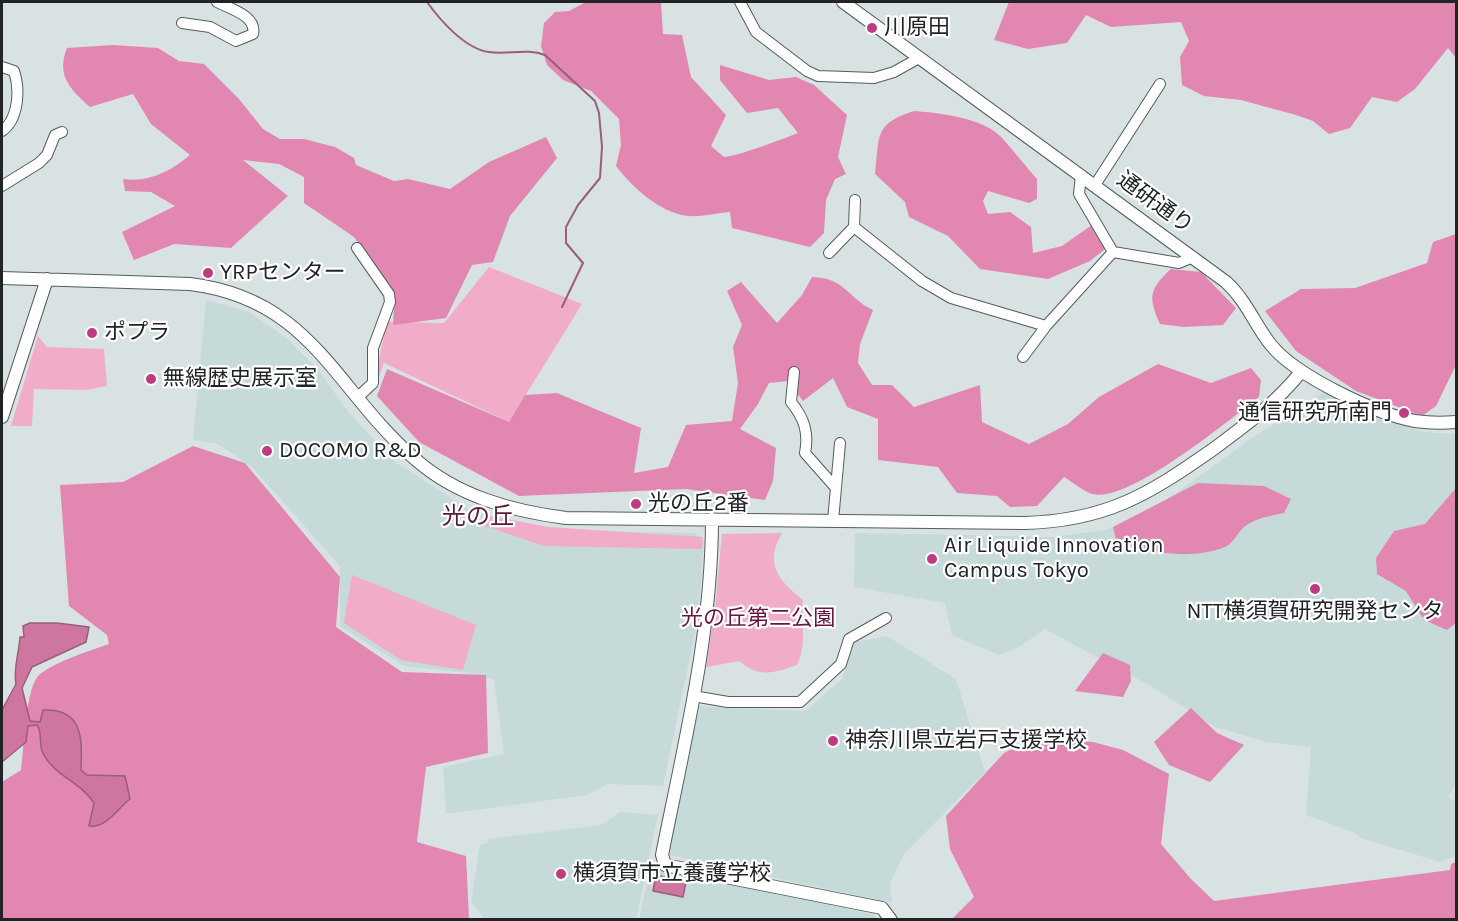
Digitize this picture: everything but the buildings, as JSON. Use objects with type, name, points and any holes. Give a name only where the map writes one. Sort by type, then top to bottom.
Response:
[{"type":"street","points":[[182,22],[210,27],[236,41],[254,34],[255,27],[252,20],[217,2]]},
{"type":"street","points":[[740,2],[756,32],[807,71],[818,76],[874,78],[894,72],[918,58]]},
{"type":"street","name":"通研通り","points":[[843,2],[1193,257],[1235,291],[1272,346],[1301,372],[1368,405],[1415,421],[1456,422]]},
{"type":"street","points":[[2,67],[14,71],[18,83],[13,118],[2,130]]},
{"type":"street","points":[[1095,185],[1160,84]]},
{"type":"street","points":[[2,186],[39,163],[47,155],[55,135],[62,132]]},
{"type":"street","points":[[1081,175],[1079,194],[1113,252]]},
{"type":"street","points":[[830,254],[854,227],[855,200]]},
{"type":"street","points":[[854,227],[922,280],[951,298],[1046,326]]},
{"type":"street","points":[[357,248],[385,286],[390,302],[373,348],[373,383],[358,397]]},
{"type":"street","points":[[1113,252],[1179,263],[1193,257]]},
{"type":"street","points":[[1023,357],[1046,326],[1113,252]]},
{"type":"street","points":[[2,278],[190,284],[232,292],[266,307],[299,330],[415,459],[464,490],[502,507],[566,518],[1044,523],[1101,512],[1140,498],[1161,486],[1261,414],[1278,400],[1301,372]]},
{"type":"street","points":[[2,417],[47,279]]},
{"type":"street","points":[[794,372],[791,402],[801,415],[808,437],[805,453],[835,487]]},
{"type":"street","points":[[832,520],[840,443]]},
{"type":"street","points":[[712,519],[708,596],[693,696],[662,855],[665,864],[882,908],[891,920]]},
{"type":"street","points":[[693,696],[728,702],[800,702],[842,664],[849,639],[886,618]]},
{"type":"shaded area","points":[[586,2],[661,2],[663,34],[682,35],[691,77],[726,115],[711,146],[724,157],[798,133],[778,108],[747,113],[720,80],[720,65],[769,80],[796,77],[814,85],[847,115],[838,157],[846,174],[835,179],[826,200],[824,233],[810,247],[732,228],[730,212],[688,216],[667,210],[638,190],[623,174],[616,166],[621,145],[619,119],[591,91],[563,80],[547,65],[541,46],[544,23],[555,12],[569,11]]},
{"type":"shaded area","points":[[1009,2],[1456,2],[1456,58],[1448,48],[1415,89],[1397,102],[1372,97],[1350,128],[1329,134],[1313,121],[1296,115],[1241,100],[1204,96],[1182,85],[1180,57],[1189,41],[1181,22],[1111,27],[1086,15],[1067,43],[1028,49],[994,40]]},
{"type":"shaded area","points":[[113,45],[158,48],[179,61],[204,64],[239,99],[263,129],[280,139],[304,139],[335,147],[354,158],[356,165],[394,181],[408,179],[450,189],[489,162],[546,137],[557,158],[510,216],[493,262],[472,265],[446,318],[393,325],[395,295],[354,237],[304,203],[304,177],[279,164],[243,160],[288,196],[231,248],[174,244],[134,260],[122,232],[175,206],[151,192],[125,191],[123,179],[151,177],[175,166],[190,155],[151,124],[133,94],[90,107],[71,88],[63,66],[67,48]]},
{"type":"shaded area","points":[[914,111],[949,115],[985,126],[1003,139],[1037,179],[1037,199],[1029,203],[988,191],[983,201],[988,214],[1010,212],[1031,227],[1033,253],[1062,246],[1096,222],[1109,236],[1104,250],[1090,261],[1048,279],[980,269],[948,236],[909,217],[905,202],[875,174],[881,133],[891,121]]},
{"type":"shaded area","points":[[1456,234],[1456,365],[1436,406],[1422,416],[1356,391],[1296,351],[1265,311],[1301,289],[1355,288],[1427,263],[1433,242]]},
{"type":"shaded area","points":[[1171,269],[1201,272],[1236,308],[1223,325],[1184,327],[1160,324],[1152,300],[1153,294],[1158,282]]},
{"type":"shaded area","points":[[812,277],[839,284],[873,310],[860,344],[858,363],[872,385],[892,385],[914,407],[980,385],[982,422],[1029,444],[1068,424],[1099,397],[1158,364],[1211,383],[1251,368],[1261,380],[1259,397],[1178,458],[1129,486],[1108,494],[1092,494],[1064,477],[1037,506],[1010,507],[997,496],[957,493],[938,467],[878,460],[878,419],[847,407],[833,378],[803,401],[788,381],[769,383],[758,404],[740,429],[776,448],[773,481],[765,500],[686,489],[519,496],[419,442],[377,396],[387,369],[509,422],[525,395],[557,393],[641,428],[634,473],[668,467],[686,425],[732,421],[738,383],[733,347],[742,325],[727,291],[741,282],[777,323],[802,295]]},
{"type":"shaded area","points":[[206,300],[249,312],[285,337],[316,367],[350,414],[395,462],[467,508],[507,522],[545,530],[694,533],[704,540],[698,618],[663,786],[608,784],[587,795],[446,814],[443,767],[504,754],[494,680],[468,673],[404,666],[340,626],[340,566],[252,467],[218,444],[193,440]]},
{"type":"shaded area","points":[[1324,392],[1384,420],[1424,432],[1456,434],[1456,783],[1448,798],[1456,801],[1456,856],[1440,862],[1361,838],[1353,832],[1306,815],[1311,747],[1267,742],[1215,727],[1149,685],[1045,629],[1019,647],[999,655],[952,635],[945,603],[854,587],[855,533],[1053,537],[1105,530],[1134,518],[1175,494],[1249,440]]},
{"type":"shaded area","points":[[193,446],[245,463],[340,577],[336,627],[402,672],[486,675],[488,753],[426,767],[417,842],[466,856],[469,919],[2,919],[2,782],[21,770],[31,691],[40,674],[73,657],[109,644],[107,635],[69,606],[60,485],[123,482]]},
{"type":"shaded area","points":[[1198,483],[1264,486],[1291,499],[1284,513],[1253,521],[1244,527],[1228,545],[1212,551],[1170,554],[1156,552],[1116,539],[1113,527]]},
{"type":"shaded area","points":[[1456,488],[1456,623],[1447,630],[1424,620],[1406,591],[1377,574],[1376,558],[1394,531],[1425,524]]},
{"type":"shaded area","points":[[30,623],[57,623],[89,627],[86,642],[32,667],[22,688],[30,721],[40,722],[43,710],[66,714],[73,720],[80,737],[81,770],[87,775],[125,776],[130,799],[101,824],[89,826],[94,803],[48,761],[42,750],[37,725],[28,726],[26,742],[2,762],[2,710],[16,684],[20,637],[24,637],[23,626]]},
{"type":"shaded area","name":"神奈川県立岩戸支援学校","points":[[887,636],[956,679],[985,772],[903,855],[890,884],[892,903],[669,855],[665,851],[698,706],[802,711],[808,709],[843,678],[851,643]]},
{"type":"shaded area","points":[[1103,653],[1130,665],[1131,681],[1123,697],[1075,691]]},
{"type":"shaded area","points":[[1191,708],[1217,733],[1244,745],[1210,782],[1169,765],[1154,742]]},
{"type":"shaded area","points":[[1036,737],[1093,742],[1123,750],[1169,774],[1161,844],[1191,879],[1214,901],[1450,870],[1451,864],[1456,862],[1456,919],[952,919],[974,897],[950,849],[946,816],[1004,753]]},
{"type":"shaded area","name":"横須賀市立養護学校","points":[[620,812],[658,815],[636,919],[485,919],[471,902],[480,845],[487,843],[488,839],[601,825]]},
{"type":"shaded area","points":[[650,867],[872,914],[878,919],[639,920]]},
{"type":"shaded area","points":[[656,875],[686,882],[683,897],[653,891]]},
{"type":"green space","points":[[489,267],[582,304],[509,422],[384,363],[371,397],[387,322],[444,323]]},
{"type":"green space","points":[[38,336],[47,347],[104,349],[107,386],[86,390],[34,389],[32,426],[11,426]]},
{"type":"green space","points":[[487,515],[548,527],[703,537],[702,549],[544,546],[485,526]]},
{"type":"green space","name":"光の丘第二公園","points":[[782,533],[774,553],[776,570],[787,585],[803,600],[803,641],[797,665],[774,672],[753,670],[740,661],[706,667],[715,608],[722,534]]},
{"type":"green space","points":[[352,575],[476,625],[463,670],[401,660],[344,623]]},
{"type":"waterway","points":[[427,2],[462,40],[480,50],[489,52],[531,52],[545,55],[595,101],[599,113],[602,147],[600,178],[578,205],[566,227],[566,243],[583,263],[562,307]]},
{"type":"place","name":"川原田","points":[[872,28]]},
{"type":"place","name":"YRPセンター","points":[[208,273]]},
{"type":"place","name":"ポプラ","points":[[92,333]]},
{"type":"place","name":"無線歴史展示室","points":[[151,379]]},
{"type":"place","name":"通信研究所南門","points":[[1404,413]]},
{"type":"place","name":"DOCOMO R&D","points":[[267,451]]},
{"type":"place","name":"光の丘2番","points":[[636,504]]},
{"type":"place","name":"Air Liquide Innovation Campus Tokyo","points":[[932,559]]},
{"type":"place","name":"NTT横須賀研究開発センタ","points":[[1315,589]]},
{"type":"place","name":"神奈川県立岩戸支援学校","points":[[833,741]]},
{"type":"place","name":"横須賀市立養護学校","points":[[561,874]]},
{"type":"district","name":"光の丘","points":[[478,517]]}]
